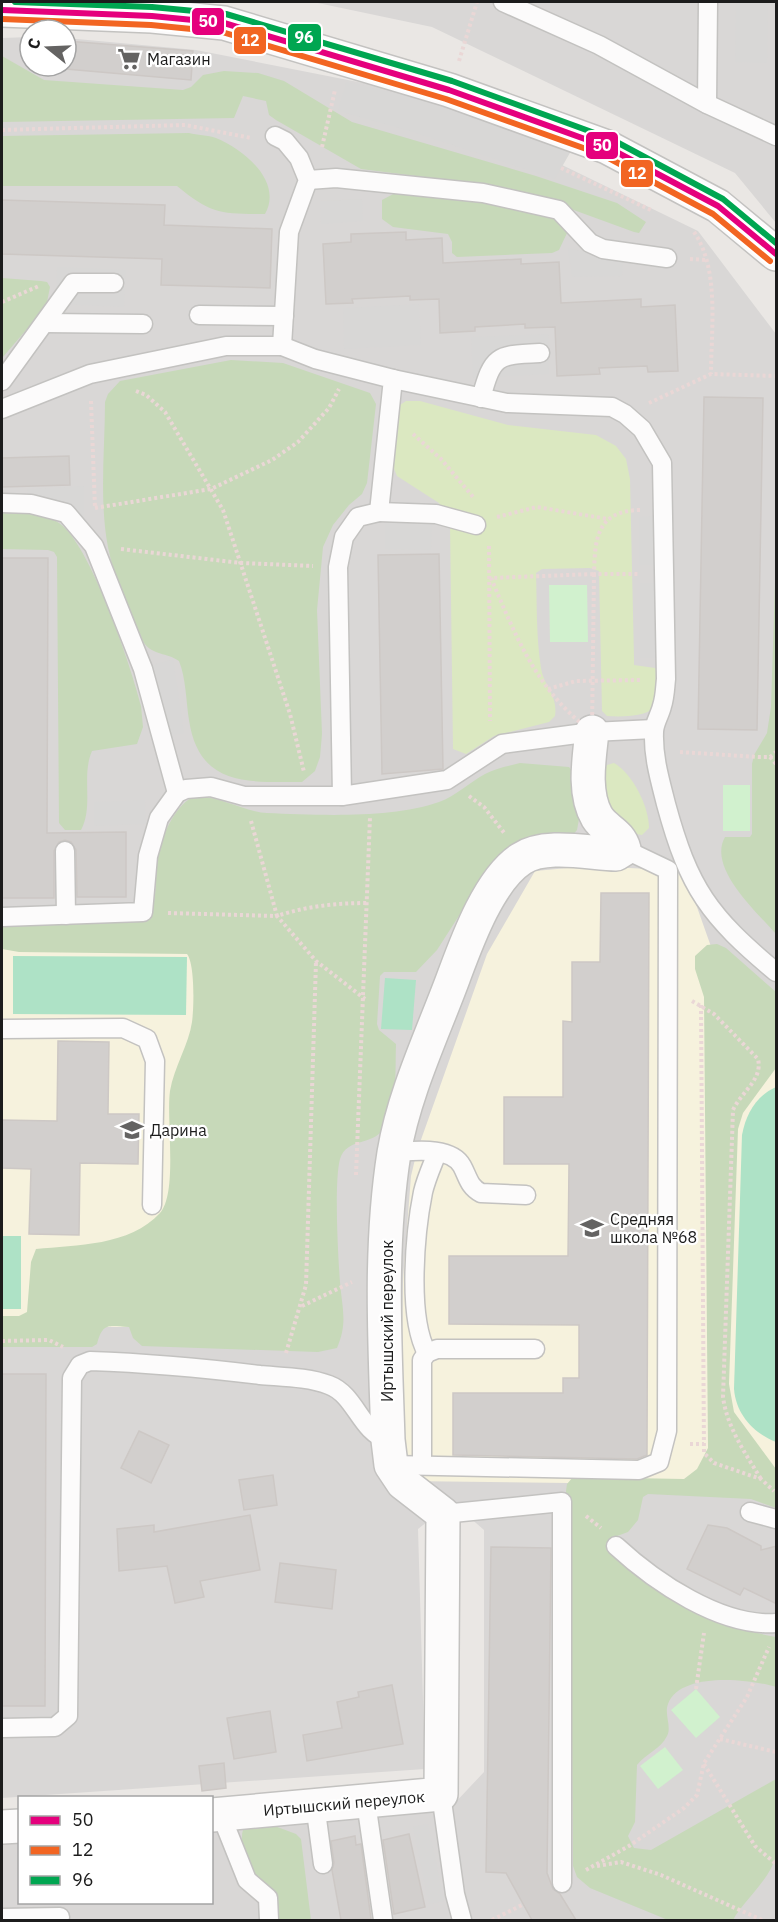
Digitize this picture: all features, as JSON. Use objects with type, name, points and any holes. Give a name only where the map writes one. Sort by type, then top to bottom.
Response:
[{"type":"street","points":[[2,10],[152,16],[224,23],[448,90],[607,147],[718,206],[777,254]]},
{"type":"street","points":[[522,858],[546,851],[616,854],[624,849],[621,839],[598,819],[592,805],[588,773],[592,732]]},
{"type":"street","name":"Иртышский переулок","points":[[400,1457],[384,1280],[394,1152],[409,1099],[465,948],[484,905],[522,858]]},
{"type":"street","points":[[400,1457],[403,1483],[443,1514]]},
{"type":"street","name":"Иртышский переулок","points":[[216,1815],[441,1794],[443,1514]]},
{"type":"street","points":[[2,1827],[18,1826]]},
{"type":"lane","points":[[503,2],[599,45],[706,104],[777,136]]},
{"type":"lane","points":[[706,104],[708,2]]},
{"type":"lane","points":[[275,136],[285,141],[300,158],[308,180],[290,232],[282,345]]},
{"type":"lane","points":[[308,180],[336,178],[483,193],[559,210],[590,243],[603,249],[668,258]]},
{"type":"lane","points":[[2,381],[73,283],[114,283]]},
{"type":"lane","points":[[199,315],[284,316]]},
{"type":"lane","points":[[45,323],[143,324]]},
{"type":"lane","points":[[2,409],[90,374],[226,346],[282,345],[349,369],[481,398],[523,405],[597,405],[612,407],[626,414],[642,429],[662,464],[666,679],[662,707],[654,729],[654,751],[679,852],[694,884],[716,915],[743,944],[777,972]]},
{"type":"lane","points":[[481,398],[494,363],[505,356],[540,353]]},
{"type":"lane","points":[[379,512],[393,379]]},
{"type":"lane","points":[[2,503],[31,504],[66,513],[94,546],[143,669],[177,793]]},
{"type":"lane","points":[[342,796],[338,567],[344,537],[358,517],[379,512],[436,514],[484,522]]},
{"type":"lane","points":[[2,917],[143,912],[148,856],[159,818],[177,793],[204,786],[244,796],[342,796],[447,780],[502,744],[592,732],[654,729]]},
{"type":"lane","points":[[2,1728],[55,1727],[68,1716],[72,1378],[80,1365],[90,1361],[153,1363],[319,1381],[346,1394],[369,1428],[400,1457],[639,1470],[659,1462],[667,1431],[668,870],[624,849]]},
{"type":"lane","points":[[65,851],[66,915]]},
{"type":"lane","points":[[2,1029],[123,1028],[147,1039],[155,1061],[152,1205]]},
{"type":"lane","points":[[394,1152],[437,1153],[454,1157],[461,1164],[475,1190],[481,1193],[526,1195]]},
{"type":"lane","points":[[427,1353],[421,1342],[416,1313],[417,1228],[424,1189],[437,1153]]},
{"type":"lane","points":[[400,1457],[422,1360],[427,1353],[437,1349],[535,1349]]},
{"type":"lane","points":[[443,1514],[562,1502],[562,1883]]},
{"type":"lane","points":[[750,1512],[777,1519]]},
{"type":"lane","points":[[616,1546],[646,1574],[710,1607],[775,1630]]},
{"type":"lane","points":[[441,1794],[455,1894],[462,1920]]},
{"type":"lane","points":[[366,1802],[382,1920]]},
{"type":"lane","points":[[315,1804],[323,1864]]},
{"type":"lane","points":[[216,1815],[247,1880],[268,1898],[269,1920]]},
{"type":"lane","points":[[2,1918],[60,1917]]},
{"type":"path","points":[[470,30],[478,2]]},
{"type":"path","points":[[328,128],[336,83]]},
{"type":"path","points":[[2,130],[185,126],[229,132],[248,138],[275,136]]},
{"type":"path","points":[[95,508],[211,489],[272,460],[298,442],[329,408],[349,369]]},
{"type":"path","points":[[94,546],[95,508],[90,374],[146,395],[165,412],[223,510],[290,714],[310,796]]},
{"type":"path","points":[[626,414],[711,374],[777,376]]},
{"type":"path","points":[[389,417],[441,459],[484,522],[489,547],[491,578],[490,712]]},
{"type":"path","points":[[484,522],[537,507],[608,519]]},
{"type":"path","points":[[592,732],[595,543],[598,531],[608,519],[627,510]]},
{"type":"path","points":[[117,548],[241,564],[314,566]]},
{"type":"path","points":[[491,578],[637,574]]},
{"type":"path","points":[[491,578],[524,655],[567,714],[592,732]]},
{"type":"path","points":[[548,689],[576,681],[624,680]]},
{"type":"path","points":[[654,751],[770,757],[777,752]]},
{"type":"path","points":[[770,757],[777,764]]},
{"type":"path","points":[[447,780],[484,807],[522,858]]},
{"type":"path","points":[[356,1181],[365,999],[371,792]]},
{"type":"path","points":[[244,796],[277,916],[316,961],[365,999]]},
{"type":"path","points":[[143,912],[277,916],[298,909],[368,903]]},
{"type":"path","points":[[281,1377],[306,1285],[310,1226],[316,961]]},
{"type":"path","points":[[669,992],[701,1004],[758,1059],[760,1068],[756,1079],[742,1093],[733,1110],[723,1396],[725,1414],[740,1446],[761,1479],[777,1492]]},
{"type":"path","points":[[701,1004],[704,1453],[714,1463],[761,1479]]},
{"type":"path","points":[[353,1281],[354,1270]]},
{"type":"path","points":[[302,1306],[328,1295]]},
{"type":"path","points":[[2,1341],[38,1340],[58,1343],[80,1365]]},
{"type":"path","points":[[562,1502],[598,1525],[616,1546]]},
{"type":"path","points":[[696,1689],[699,1655],[710,1607]]},
{"type":"path","points":[[762,1920],[661,1875],[621,1862],[593,1866],[629,1846],[697,1795],[704,1763],[758,1676],[775,1630]]},
{"type":"path","points":[[720,1739],[777,1752]]},
{"type":"path","points":[[704,1763],[756,1846],[777,1864]]},
{"type":"path","points":[[492,1920],[524,1904]]},
{"type":"shaded area","points":[[313,2],[776,2],[776,223],[735,173],[432,27]]},
{"type":"shaded area","points":[[736,2],[768,2],[767,63],[735,62]]},
{"type":"shaded area","points":[[18,37],[18,78],[78,78],[78,39],[196,50],[414,93],[698,231],[776,334],[776,1920],[2,1920],[2,1841],[18,1840],[18,1904],[213,1904],[213,1825],[452,1806],[484,1772],[484,1530],[452,1502],[418,1529],[425,1769],[2,1798],[2,38]]},
{"type":"shaded area","points":[[346,82],[430,101],[571,151],[555,179],[413,132],[338,111]]},
{"type":"shaded area","points":[[362,199],[363,221],[321,224],[320,201]]},
{"type":"shaded area","points":[[568,248],[623,260],[622,276],[572,277]]},
{"type":"shaded area","points":[[57,267],[126,270],[124,307],[56,304]]},
{"type":"shaded area","points":[[419,304],[421,345],[344,349],[343,308]]},
{"type":"shaded area","points":[[548,334],[549,374],[473,378],[471,337]]},
{"type":"shaded area","points":[[84,486],[84,517],[69,506],[29,498],[27,489]]},
{"type":"shaded area","points":[[385,512],[432,513],[431,550],[385,549]]},
{"type":"shaded area","points":[[657,516],[657,565],[639,565],[639,517]]},
{"type":"shaded area","points":[[640,583],[658,583],[658,658],[640,658]]},
{"type":"shaded area","points":[[173,659],[184,733],[171,736],[150,666]]},
{"type":"shaded area","points":[[145,800],[146,824],[94,826],[94,802]]},
{"type":"shaded area","points":[[52,845],[78,845],[78,899],[51,900]]},
{"type":"shaded area","name":"Средняя школа №68","points":[[590,866],[668,870],[686,876],[726,989],[776,1033],[776,1491],[733,1485],[407,1481],[402,1365],[403,1279],[411,1176],[417,1151],[487,954],[535,871]]},
{"type":"shaded area","name":"Дарина","points":[[264,932],[263,1328],[2,1326],[2,934]]},
{"type":"shaded area","points":[[428,1824],[444,1901],[429,1904],[413,1827]]},
{"type":"green space","points":[[2,56],[18,65],[18,78],[183,90],[191,87],[203,75],[224,71],[258,73],[284,81],[352,122],[536,176],[617,203],[646,222],[639,233],[560,205],[479,184],[361,169],[269,115],[266,101],[243,96],[234,118],[2,122]]},
{"type":"green space","points":[[189,133],[213,137],[227,143],[258,168],[269,190],[269,202],[265,214],[237,214],[217,210],[199,202],[177,186],[2,186],[2,136]]},
{"type":"green space","points":[[397,192],[490,203],[556,216],[568,231],[559,250],[552,253],[457,257],[452,253],[452,242],[448,234],[393,227],[382,219],[382,200]]},
{"type":"green space","points":[[2,278],[47,282],[50,287],[46,307],[2,358]]},
{"type":"green space","points":[[231,360],[283,363],[370,393],[376,404],[367,483],[362,494],[349,505],[333,525],[323,547],[317,610],[322,734],[320,757],[315,771],[302,782],[245,780],[215,769],[203,758],[195,742],[189,720],[179,661],[152,650],[144,643],[119,584],[108,547],[103,493],[105,402],[108,394],[120,381]]},
{"type":"green space","points":[[406,401],[420,401],[508,425],[596,435],[616,446],[626,459],[630,479],[634,665],[655,668],[659,674],[654,708],[638,715],[625,716],[607,716],[602,711],[599,571],[590,568],[542,569],[536,573],[538,644],[541,668],[553,697],[555,716],[549,722],[494,736],[466,754],[453,749],[450,523],[439,503],[397,476],[393,466],[400,405]]},
{"type":"green space","points":[[2,513],[46,517],[59,523],[71,535],[84,555],[108,608],[141,706],[143,727],[137,744],[92,751],[87,771],[87,811],[81,830],[65,830],[59,823],[57,557],[54,552],[48,550],[2,549]]},
{"type":"green space","points":[[776,551],[776,934],[747,902],[728,876],[721,849],[725,837],[750,837],[752,834],[752,764],[754,755],[767,733],[771,707]]},
{"type":"green space","points":[[549,585],[587,585],[588,642],[550,642]]},
{"type":"green space","points":[[520,763],[569,767],[578,778],[577,830],[571,837],[515,845],[496,858],[437,950],[416,972],[384,972],[380,976],[377,1024],[379,1030],[396,1044],[395,1088],[388,1120],[383,1129],[373,1138],[348,1147],[340,1159],[337,1219],[343,1323],[337,1348],[318,1352],[142,1346],[133,1338],[129,1327],[116,1326],[104,1329],[97,1344],[92,1347],[2,1347],[2,1316],[19,1316],[27,1312],[31,1262],[36,1249],[85,1245],[118,1238],[148,1224],[160,1213],[169,1189],[170,1091],[193,1015],[193,976],[187,954],[19,952],[2,949],[2,925],[149,917],[154,901],[157,863],[162,840],[178,810],[188,800],[195,797],[215,799],[267,813],[354,815],[399,811],[439,802],[489,772]]},
{"type":"green space","points":[[614,763],[627,775],[643,801],[649,828],[642,835],[623,827],[616,820],[607,803],[602,772],[607,765]]},
{"type":"green space","points":[[723,785],[750,785],[750,831],[723,831]]},
{"type":"green space","points":[[717,944],[726,948],[776,992],[776,1068],[743,1113],[738,1129],[729,1384],[734,1412],[776,1469],[776,1508],[751,1499],[648,1494],[643,1497],[638,1520],[628,1532],[609,1539],[608,1545],[623,1563],[661,1594],[706,1617],[776,1637],[776,1687],[734,1680],[717,1680],[686,1686],[675,1693],[667,1708],[669,1729],[667,1736],[637,1765],[635,1822],[628,1836],[634,1848],[651,1850],[776,1779],[777,1847],[769,1872],[733,1920],[668,1920],[590,1888],[577,1877],[573,1866],[571,1609],[566,1491],[567,1484],[573,1477],[684,1479],[697,1469],[708,1448],[704,997],[695,969],[695,956],[707,945]]},
{"type":"green space","points":[[13,956],[187,957],[186,1015],[13,1014]]},
{"type":"green space","points":[[385,978],[416,980],[412,1030],[381,1029]]},
{"type":"green space","points":[[776,1087],[776,1442],[747,1422],[738,1407],[734,1389],[742,1135],[753,1106],[763,1095]]},
{"type":"green space","points":[[2,1236],[21,1236],[21,1309],[2,1309]]},
{"type":"green space","points":[[696,1689],[720,1717],[696,1738],[671,1710]]},
{"type":"green space","points":[[665,1747],[683,1770],[658,1789],[640,1766]]},
{"type":"green space","points":[[272,1825],[296,1834],[301,1839],[311,1920],[274,1920],[252,1875],[244,1850],[243,1830],[248,1826]]},
{"type":"building","name":"Магазин","points":[[78,42],[193,51],[191,80],[78,70]]},
{"type":"building","points":[[2,200],[165,205],[164,225],[272,229],[270,288],[161,285],[162,259],[2,254]]},
{"type":"building","points":[[406,232],[406,240],[442,238],[443,263],[521,259],[521,264],[559,262],[561,303],[641,299],[641,307],[675,305],[678,371],[648,372],[647,366],[599,368],[600,374],[557,376],[555,327],[525,328],[525,324],[475,327],[475,331],[440,333],[439,299],[410,300],[410,296],[352,299],[353,303],[326,304],[323,244],[351,242],[351,234]]},
{"type":"building","points":[[704,397],[763,398],[757,730],[698,729]]},
{"type":"building","points":[[69,456],[70,485],[2,487],[2,458]]},
{"type":"building","points":[[439,554],[443,769],[382,774],[378,555]]},
{"type":"building","points":[[2,558],[48,558],[47,833],[126,832],[126,897],[77,897],[76,850],[71,842],[65,840],[59,842],[54,851],[54,898],[2,898]]},
{"type":"building","points":[[601,893],[649,893],[647,1455],[637,1459],[453,1455],[453,1393],[563,1393],[563,1378],[579,1378],[579,1325],[449,1324],[449,1256],[568,1256],[569,1164],[504,1164],[504,1097],[563,1097],[563,1021],[572,1022],[572,962],[600,962]]},
{"type":"building","points":[[58,1041],[109,1042],[108,1114],[139,1114],[138,1164],[80,1163],[79,1235],[29,1234],[31,1169],[2,1168],[2,1120],[57,1121]]},
{"type":"building","points":[[2,1374],[46,1374],[45,1706],[2,1706]]},
{"type":"building","points":[[139,1431],[169,1445],[151,1483],[121,1468]]},
{"type":"building","points":[[273,1475],[277,1505],[244,1510],[239,1480]]},
{"type":"building","points":[[250,1515],[260,1570],[200,1581],[204,1597],[175,1603],[167,1566],[119,1571],[117,1529],[154,1525],[154,1532]]},
{"type":"building","points":[[708,1525],[727,1528],[761,1546],[761,1550],[777,1546],[777,1604],[744,1588],[740,1595],[687,1569]]},
{"type":"building","points":[[491,1547],[551,1548],[547,1873],[553,1889],[560,1894],[576,1920],[532,1920],[506,1873],[486,1872]]},
{"type":"building","points":[[280,1563],[336,1570],[332,1609],[275,1602]]},
{"type":"building","points":[[392,1685],[403,1744],[307,1761],[303,1735],[342,1728],[337,1702],[359,1697],[358,1692]]},
{"type":"building","points":[[270,1711],[276,1752],[234,1759],[227,1718]]},
{"type":"building","points":[[224,1763],[226,1788],[202,1791],[199,1766]]},
{"type":"building","points":[[409,1834],[425,1907],[394,1914],[383,1840]]},
{"type":"building","points":[[355,1836],[356,1845],[361,1844],[371,1919],[341,1920],[332,1870],[334,1863],[331,1841]]},
{"type":"transit line","name":"96","points":[[15,2],[152,7],[226,14],[452,81],[611,139],[723,199],[776,243]]},
{"type":"transit line","name":"50","points":[[2,10],[152,16],[224,23],[449,90],[607,147],[718,206],[776,254]]},
{"type":"transit line","name":"12","points":[[2,19],[151,25],[222,32],[446,99],[603,155],[713,214],[770,261]]},
{"type":"place","name":"Магазин","points":[[129,59]]},
{"type":"place","name":"Дарина","points":[[132,1130]]},
{"type":"place","name":"Средняя школа №68","points":[[592,1228]]}]
